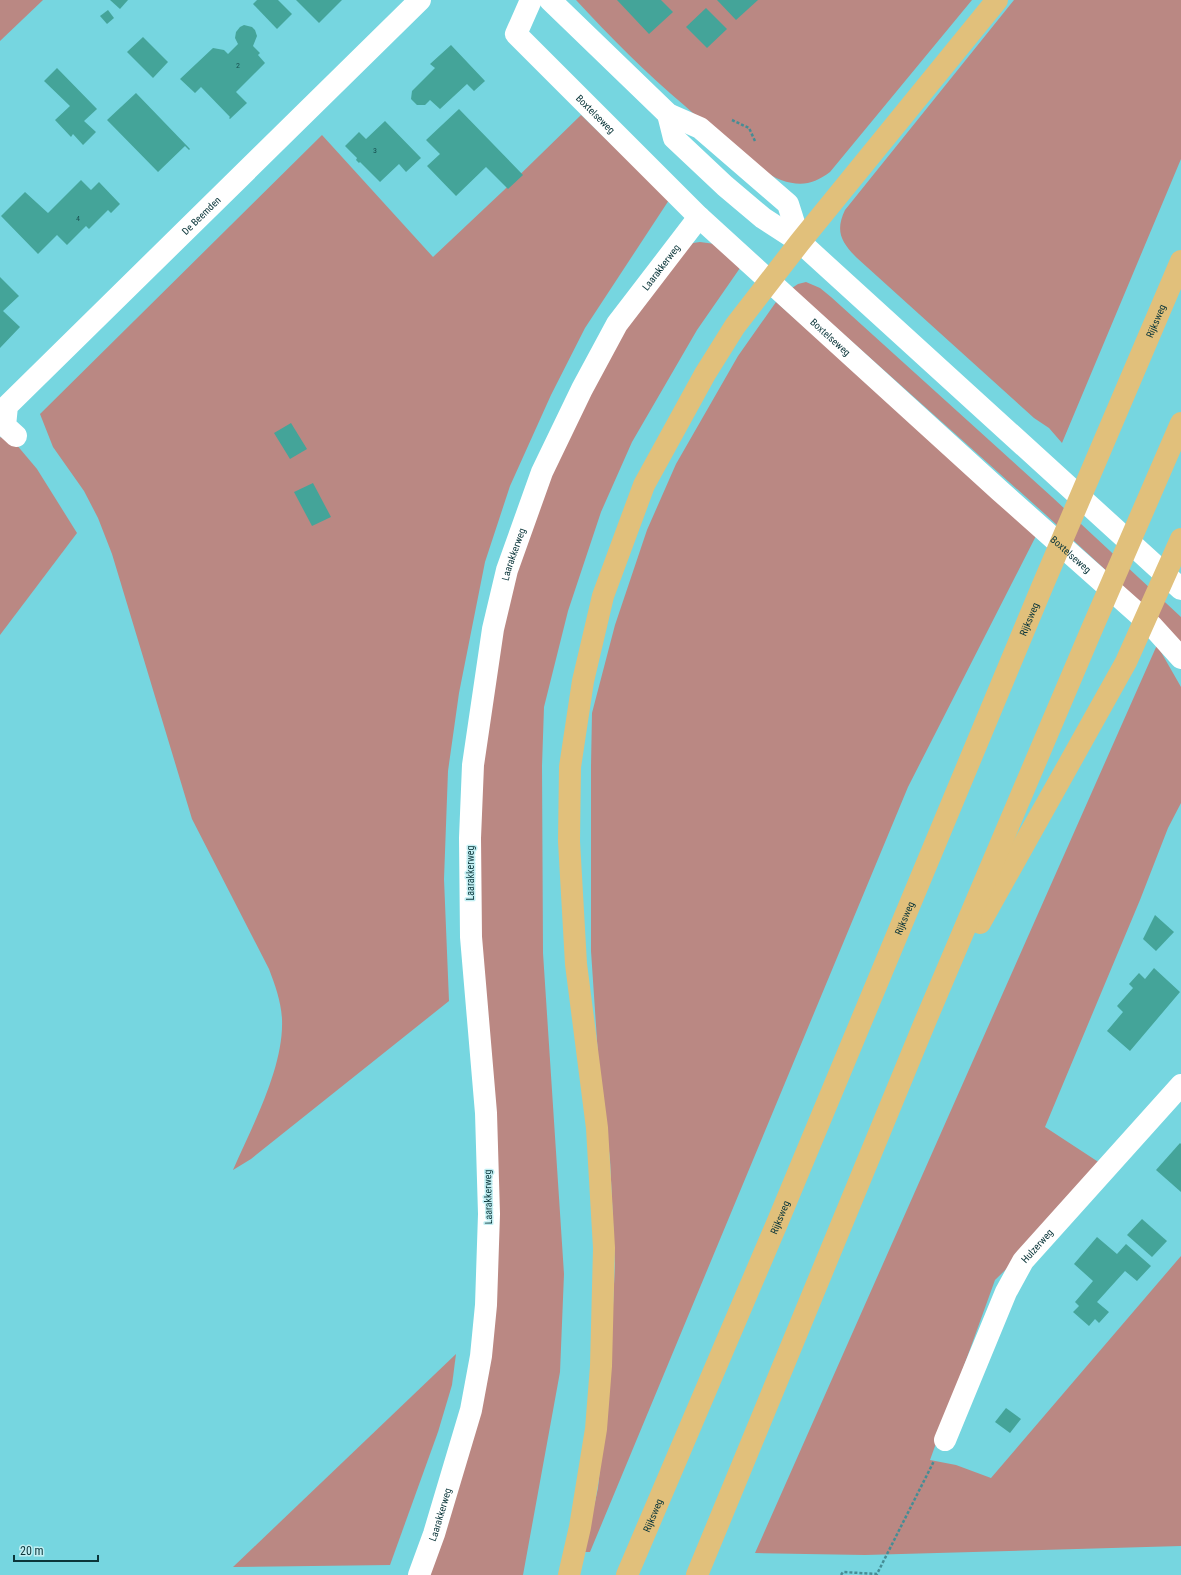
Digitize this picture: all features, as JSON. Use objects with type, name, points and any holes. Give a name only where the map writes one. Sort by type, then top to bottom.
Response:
[{"type":"highway","points":[[569,1575],[580,1527],[596,1429],[601,1366],[604,1248],[597,1128],[576,964],[569,841],[570,767],[583,681],[603,596],[644,484],[705,374],[736,326],[800,242],[997,0]]},
{"type":"highway","name":"Rijksweg","points":[[627,1575],[643,1534],[784,1206],[1042,587],[1181,261]]},
{"type":"highway","points":[[697,1575],[715,1527],[925,1022],[1090,631],[1181,423]]},
{"type":"highway","points":[[925,1022],[1126,662],[1181,539]]},
{"type":"street","name":"De Beemden","points":[[16,436],[5,426],[7,406],[420,0]]},
{"type":"street","name":"Boxtelseweg","points":[[531,0],[516,34],[699,217],[770,280],[994,486],[1153,627],[1181,658]]},
{"type":"street","points":[[550,0],[668,114],[674,138],[725,186],[763,218],[800,242],[1181,589]]},
{"type":"street","name":"Laarakkerweg","points":[[419,1575],[434,1534],[472,1410],[481,1356],[486,1305],[489,1214],[486,1120],[470,937],[470,838],[473,765],[493,629],[508,570],[542,472],[582,389],[617,324],[699,217]]},
{"type":"street","name":"Hulzerweg","points":[[945,1440],[1006,1292],[1023,1261],[1181,1085]]},
{"type":"path","points":[[841,1575],[843,1572],[877,1574],[945,1440]]},
{"type":"shaded area","points":[[0,0],[43,0],[0,41]]},
{"type":"shaded area","points":[[576,0],[972,0],[830,172],[813,182],[801,184],[781,180],[756,166],[719,132],[693,113],[656,81]]},
{"type":"shaded area","points":[[1014,0],[1181,0],[1181,159],[1062,443],[1049,428],[1034,418],[857,258],[847,247],[841,236],[840,230],[840,224],[845,210]]},
{"type":"shaded area","points":[[581,115],[669,200],[585,328],[551,395],[510,486],[485,562],[459,693],[448,771],[444,879],[449,1001],[251,1159],[233,1170],[265,1096],[278,1057],[282,1019],[279,999],[269,969],[192,819],[112,554],[98,518],[84,491],[53,447],[40,414],[322,135],[433,257]]},
{"type":"shaded area","points":[[700,242],[715,244],[740,268],[697,330],[632,442],[601,512],[568,611],[544,707],[542,766],[543,953],[564,1274],[560,1372],[523,1575],[428,1575],[482,1392],[480,774],[504,626],[517,570],[540,497],[614,345],[686,244]]},
{"type":"shaded area","points":[[806,282],[820,288],[831,297],[1052,497],[1181,617],[1181,643],[1167,627],[1045,514],[792,288],[798,284]]},
{"type":"shaded area","points":[[776,302],[1038,532],[908,787],[590,1552],[584,1552],[598,1488],[610,1367],[615,1264],[610,1159],[599,1070],[591,951],[592,713],[615,625],[647,530],[676,464],[738,356]]},
{"type":"shaded area","points":[[5,431],[37,469],[77,533],[0,635],[0,438]]},
{"type":"shaded area","points":[[1157,645],[1181,687],[1181,803],[1168,828],[1140,900],[1045,1127],[1103,1165],[1035,1241],[995,1280],[930,1460],[956,1465],[991,1478],[1181,1256],[1181,1546],[865,1555],[755,1553]]},
{"type":"shaded area","points":[[456,1354],[452,1385],[438,1432],[390,1565],[233,1567]]},
{"type":"building","points":[[110,0],[128,0],[120,9]]},
{"type":"building","points":[[257,0],[278,0],[292,14],[277,29],[253,4]]},
{"type":"building","points":[[296,0],[342,0],[319,23]]},
{"type":"building","points":[[617,0],[661,0],[673,12],[649,34]]},
{"type":"building","points":[[717,0],[758,0],[736,20]]},
{"type":"building","points":[[706,8],[727,29],[707,48],[686,27]]},
{"type":"building","points":[[108,10],[114,18],[107,24],[100,16]]},
{"type":"building","points":[[244,25],[252,27],[255,30],[257,36],[253,46],[260,53],[258,55],[265,63],[236,92],[247,103],[230,119],[230,117],[201,87],[195,93],[180,79],[213,48],[224,50],[228,54],[238,44],[235,38],[236,32]]},
{"type":"building","points":[[143,37],[168,62],[153,78],[127,52]]},
{"type":"building","points":[[451,45],[485,81],[474,91],[467,84],[440,109],[430,100],[425,105],[417,105],[411,99],[412,91],[435,68],[430,64]]},
{"type":"building","points":[[57,68],[97,109],[84,121],[96,132],[83,145],[73,134],[71,137],[55,120],[70,106],[44,81]]},
{"type":"building","points":[[136,93],[190,149],[189,150],[185,146],[158,172],[107,120]]},
{"type":"building","points":[[459,109],[523,175],[508,189],[486,167],[456,196],[427,166],[440,154],[426,140]]},
{"type":"building","points":[[385,121],[421,158],[406,172],[399,164],[380,182],[360,162],[359,163],[356,160],[357,158],[345,146],[359,132],[366,139]]},
{"type":"building","points":[[81,180],[91,190],[99,182],[120,204],[111,213],[108,210],[89,229],[86,226],[67,245],[57,235],[38,254],[1,216],[25,192],[48,213]]},
{"type":"building","points":[[0,277],[19,296],[3,311],[20,327],[0,348]]},
{"type":"building","points":[[291,423],[307,449],[290,459],[274,433]]},
{"type":"building","points":[[313,483],[331,517],[312,526],[294,492]]},
{"type":"building","points":[[1155,915],[1174,932],[1156,951],[1143,939]]},
{"type":"building","points":[[1154,968],[1180,992],[1130,1051],[1107,1031],[1123,1012],[1117,1006],[1133,988],[1129,984],[1139,973],[1145,979]]},
{"type":"building","points":[[1180,1143],[1181,1144],[1181,1192],[1156,1170]]},
{"type":"building","points":[[1142,1219],[1167,1241],[1152,1257],[1127,1235]]},
{"type":"building","points":[[1097,1237],[1117,1254],[1126,1244],[1151,1266],[1137,1281],[1125,1271],[1097,1302],[1109,1312],[1099,1323],[1095,1319],[1089,1326],[1073,1312],[1079,1306],[1075,1302],[1093,1281],[1074,1264]]},
{"type":"building","points":[[1006,1408],[1021,1419],[1010,1433],[995,1422]]}]
